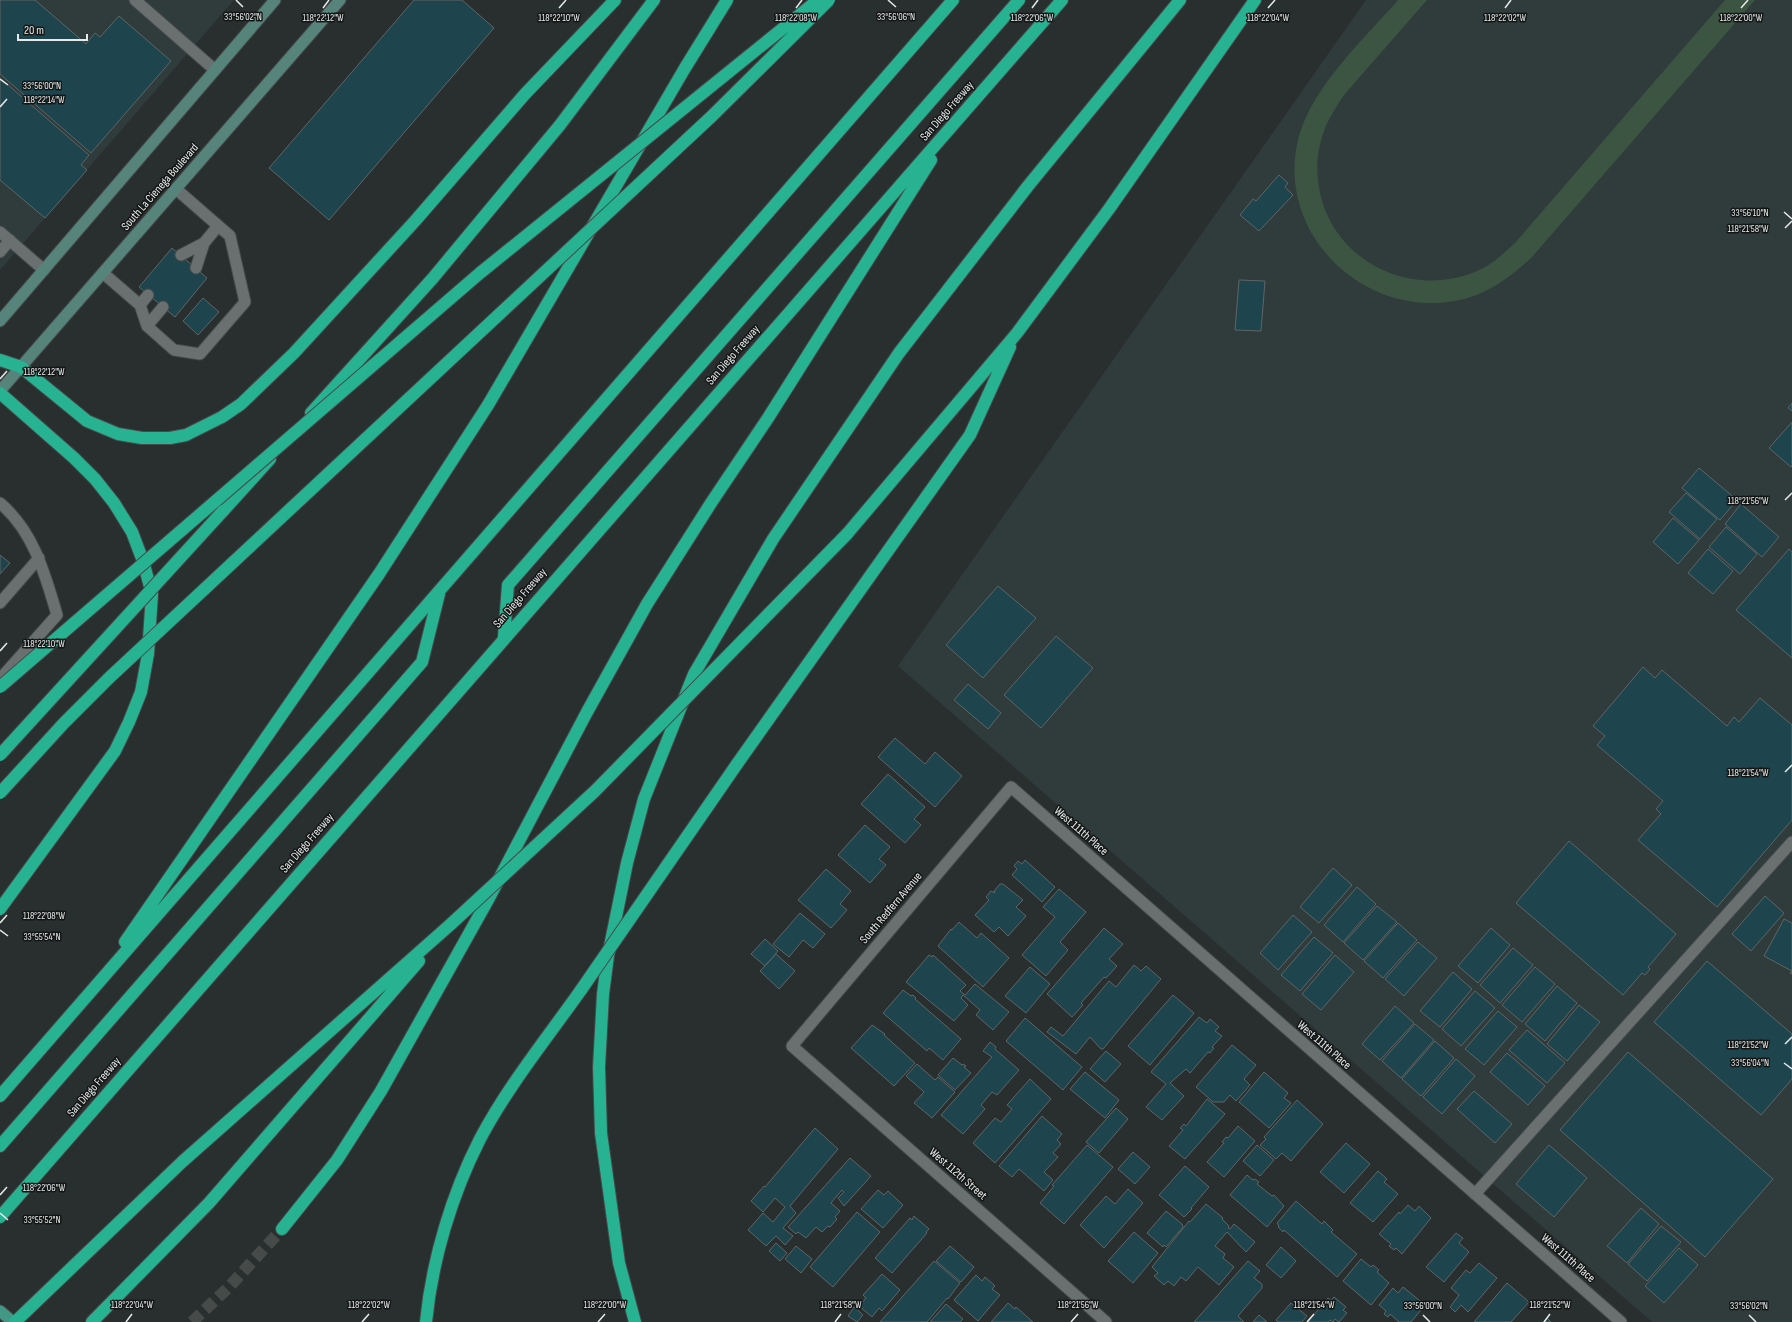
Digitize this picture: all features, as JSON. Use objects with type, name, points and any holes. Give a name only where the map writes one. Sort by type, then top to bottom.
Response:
[{"type":"highway","points":[[0,360],[21,366],[87,421],[118,434],[142,438],[170,438],[186,434],[222,417],[241,404],[294,353],[415,222],[525,94],[615,0]]},
{"type":"highway","points":[[0,756],[433,278],[560,125],[654,0]]},
{"type":"highway","points":[[92,991],[380,574],[480,418],[685,68],[727,0]]},
{"type":"highway","points":[[0,687],[480,273],[818,0]]},
{"type":"highway","points":[[0,793],[64,723],[104,684],[712,116],[829,0]]},
{"type":"highway","points":[[0,1096],[953,0]]},
{"type":"highway","points":[[504,637],[508,585],[1019,0]]},
{"type":"highway","name":"San Diego Freeway","points":[[0,1217],[504,637],[1062,0]]},
{"type":"highway","points":[[635,1322],[619,1263],[601,1133],[599,1067],[603,994],[608,956],[627,863],[644,799],[694,674],[773,539],[899,353],[1023,192],[1180,0]]},
{"type":"highway","points":[[14,1322],[182,1162],[451,924],[594,791],[847,534],[1016,333],[1109,209],[1255,0]]},
{"type":"highway","points":[[282,1229],[337,1160],[381,1091],[489,898],[587,712],[647,604],[711,503],[768,418],[952,127]]},
{"type":"highway","points":[[426,1322],[438,1259],[451,1211],[463,1177],[480,1139],[502,1101],[737,764],[970,435],[1016,333]]},
{"type":"highway","points":[[0,392],[74,458],[95,479],[114,503],[132,532],[143,561],[152,594],[148,654],[141,692],[129,722],[115,751],[0,909]]},
{"type":"highway","points":[[0,1146],[422,662],[440,591]]},
{"type":"highway","points":[[92,1322],[208,1203],[451,924]]},
{"type":"main road","points":[[0,321],[275,0]]},
{"type":"main road","name":"South La Cienega Boulevard","points":[[0,392],[340,0]]},
{"type":"main road","points":[[0,1310],[14,1322]]},
{"type":"street","points":[[135,0],[215,70]]},
{"type":"street","points":[[103,273],[140,305],[147,326],[174,350],[200,354],[245,302],[230,236],[176,189]]},
{"type":"street","points":[[196,268],[204,243],[218,226]]},
{"type":"street","points":[[0,232],[44,270]]},
{"type":"street","points":[[0,252],[10,240]]},
{"type":"street","points":[[181,255],[204,243]]},
{"type":"street","points":[[140,305],[148,294]]},
{"type":"street","points":[[147,326],[163,307]]},
{"type":"street","points":[[0,503],[13,514],[39,558],[57,615],[0,679]]},
{"type":"street","points":[[0,603],[39,558]]},
{"type":"street","name":"South Redfern Avenue","points":[[792,1046],[1011,787]]},
{"type":"street","name":"West 111th Place","points":[[1011,787],[1621,1322]]},
{"type":"street","points":[[1475,1194],[1792,842]]},
{"type":"street","name":"West 112th Street","points":[[792,1046],[1106,1322]]},
{"type":"shaded area","points":[[0,0],[234,0],[0,270]]},
{"type":"shaded area","points":[[1366,0],[1792,0],[1792,1322],[1652,1322],[898,666]]},
{"type":"green space","points":[[1398,0],[1427,0],[1344,95],[1333,112],[1327,123],[1319,148],[1317,171],[1319,186],[1322,201],[1333,225],[1348,245],[1367,261],[1389,272],[1413,279],[1438,280],[1463,276],[1487,266],[1505,252],[1515,243],[1725,0],[1755,0],[1532,257],[1499,284],[1480,294],[1460,300],[1424,303],[1391,297],[1360,283],[1334,262],[1313,236],[1300,205],[1295,171],[1299,136],[1306,117],[1316,99],[1328,81],[1355,47]]},
{"type":"building","points":[[0,0],[35,0],[86,44],[95,33],[100,37],[119,16],[171,61],[91,153],[0,74]]},
{"type":"building","points":[[414,0],[462,0],[494,28],[329,220],[269,168]]},
{"type":"building","points":[[0,78],[89,155],[81,165],[87,170],[45,218],[0,180]]},
{"type":"building","points":[[1279,175],[1288,183],[1285,187],[1293,195],[1259,231],[1240,215],[1253,199],[1256,201]]},
{"type":"building","points":[[172,248],[207,278],[175,317],[139,287]]},
{"type":"building","points":[[1239,280],[1265,281],[1261,331],[1235,330]]},
{"type":"building","points":[[203,298],[219,312],[198,335],[183,321]]},
{"type":"building","points":[[1792,403],[1792,411],[1788,408]]},
{"type":"building","points":[[1792,422],[1792,466],[1791,467],[1769,448]]},
{"type":"building","points":[[1699,468],[1737,500],[1720,520],[1682,488]]},
{"type":"building","points":[[1686,493],[1717,519],[1700,539],[1669,512]]},
{"type":"building","points":[[1741,504],[1779,537],[1762,557],[1725,524]]},
{"type":"building","points":[[1673,518],[1699,540],[1678,564],[1653,542]]},
{"type":"building","points":[[1726,527],[1757,554],[1740,574],[1709,547]]},
{"type":"building","points":[[1708,549],[1733,571],[1713,594],[1688,573]]},
{"type":"building","points":[[1789,549],[1792,552],[1792,658],[1736,610]]},
{"type":"building","points":[[0,555],[10,563],[0,574]]},
{"type":"building","points":[[998,586],[1036,618],[983,678],[946,645]]},
{"type":"building","points":[[1056,636],[1093,668],[1041,728],[1004,695]]},
{"type":"building","points":[[1643,667],[1655,678],[1662,670],[1727,726],[1734,717],[1739,722],[1760,698],[1792,725],[1792,820],[1717,907],[1638,840],[1661,814],[1656,809],[1663,801],[1597,745],[1605,736],[1593,726]]},
{"type":"building","points":[[968,684],[1001,713],[988,729],[954,700]]},
{"type":"building","points":[[895,738],[925,764],[935,752],[962,776],[935,807],[878,757]]},
{"type":"building","points":[[888,774],[925,807],[914,819],[921,825],[905,843],[861,804]]},
{"type":"building","points":[[865,825],[890,847],[879,859],[886,865],[870,883],[838,855]]},
{"type":"building","points":[[1569,841],[1676,934],[1648,967],[1650,969],[1645,975],[1642,973],[1623,995],[1516,903]]},
{"type":"building","points":[[1025,860],[1055,887],[1042,902],[1012,875],[1017,869],[1014,866],[1018,861],[1022,864]]},
{"type":"building","points":[[1333,868],[1352,885],[1319,923],[1300,907]]},
{"type":"building","points":[[826,869],[851,891],[840,904],[847,910],[831,928],[798,900]]},
{"type":"building","points":[[1000,884],[1003,884],[1023,900],[1016,907],[1026,916],[1008,936],[999,927],[994,932],[975,915],[989,900],[986,897],[991,891],[995,893],[994,891]]},
{"type":"building","points":[[1357,887],[1376,904],[1343,942],[1324,925]]},
{"type":"building","points":[[1059,889],[1086,912],[1060,942],[1068,950],[1046,976],[1022,955],[1055,917],[1043,907]]},
{"type":"building","points":[[1765,896],[1784,913],[1751,951],[1732,934]]},
{"type":"building","points":[[1377,906],[1397,922],[1363,960],[1344,943]]},
{"type":"building","points":[[800,913],[825,934],[813,948],[803,940],[789,957],[773,944]]},
{"type":"building","points":[[1293,915],[1312,932],[1278,970],[1260,953]]},
{"type":"building","points":[[1784,919],[1792,923],[1792,971],[1764,956]]},
{"type":"building","points":[[959,922],[977,938],[981,933],[1009,958],[983,987],[938,946],[951,929],[952,930]]},
{"type":"building","points":[[1398,923],[1417,940],[1383,978],[1364,961]]},
{"type":"building","points":[[1104,928],[1123,944],[1109,959],[1117,966],[1106,978],[1104,977],[1081,1003],[1083,1005],[1072,1017],[1047,994]]},
{"type":"building","points":[[1491,928],[1510,945],[1478,983],[1458,966]]},
{"type":"building","points":[[1314,937],[1333,953],[1300,991],[1281,975]]},
{"type":"building","points":[[765,939],[778,951],[765,966],[751,954]]},
{"type":"building","points":[[1418,942],[1437,958],[1404,996],[1385,979]]},
{"type":"building","points":[[1513,948],[1533,965],[1500,1003],[1480,985]]},
{"type":"building","points":[[776,954],[795,971],[779,989],[760,971]]},
{"type":"building","points":[[929,955],[932,957],[933,955],[966,985],[960,991],[965,995],[975,984],[1009,1012],[993,1030],[976,1015],[980,1010],[963,995],[961,998],[968,1005],[954,1021],[906,982]]},
{"type":"building","points":[[1335,955],[1354,972],[1321,1010],[1302,994]]},
{"type":"building","points":[[1707,961],[1792,1034],[1792,1079],[1761,1115],[1654,1022]]},
{"type":"building","points":[[1134,965],[1141,971],[1146,966],[1161,979],[1103,1049],[1101,1049],[1090,1037],[1076,1054],[1047,1032],[1051,1027],[1063,1036],[1109,981],[1116,987]]},
{"type":"building","points":[[1030,967],[1050,984],[1026,1013],[1005,996]]},
{"type":"building","points":[[1535,967],[1555,984],[1522,1022],[1502,1005]]},
{"type":"building","points":[[1453,972],[1472,989],[1440,1027],[1420,1011]]},
{"type":"building","points":[[1557,986],[1577,1003],[1545,1041],[1525,1024]]},
{"type":"building","points":[[903,990],[911,996],[913,995],[916,998],[915,999],[961,1039],[943,1060],[929,1048],[927,1051],[883,1013]]},
{"type":"building","points":[[1475,991],[1495,1008],[1461,1046],[1442,1029]]},
{"type":"building","points":[[1173,995],[1194,1013],[1150,1065],[1128,1046]]},
{"type":"building","points":[[1579,1005],[1600,1022],[1567,1061],[1547,1044]]},
{"type":"building","points":[[1395,1006],[1414,1023],[1380,1060],[1362,1044]]},
{"type":"building","points":[[1498,1011],[1517,1027],[1484,1065],[1465,1049]]},
{"type":"building","points":[[1199,1017],[1207,1023],[1210,1019],[1219,1027],[1215,1031],[1222,1036],[1212,1047],[1214,1048],[1210,1053],[1208,1052],[1190,1073],[1186,1069],[1170,1083],[1184,1096],[1162,1120],[1146,1107],[1166,1084],[1151,1072]]},
{"type":"building","points":[[1025,1018],[1082,1067],[1063,1090],[1006,1041]]},
{"type":"building","points":[[1415,1024],[1434,1040],[1401,1078],[1382,1061]]},
{"type":"building","points":[[872,1025],[885,1034],[884,1035],[915,1063],[894,1086],[851,1048]]},
{"type":"building","points":[[1527,1030],[1565,1063],[1547,1083],[1509,1050]]},
{"type":"building","points":[[1435,1041],[1454,1058],[1421,1096],[1402,1079]]},
{"type":"building","points":[[990,1042],[996,1047],[995,1049],[1019,1070],[997,1095],[992,1092],[981,1105],[985,1109],[963,1134],[941,1115],[992,1057],[983,1051]]},
{"type":"building","points":[[1232,1045],[1256,1065],[1244,1079],[1250,1085],[1236,1101],[1230,1095],[1224,1102],[1213,1102],[1196,1087]]},
{"type":"building","points":[[1106,1051],[1121,1064],[1105,1082],[1090,1069]]},
{"type":"building","points":[[1628,1052],[1773,1179],[1705,1257],[1560,1130]]},
{"type":"building","points":[[1507,1053],[1545,1086],[1528,1105],[1490,1072]]},
{"type":"building","points":[[953,1058],[962,1065],[963,1064],[966,1066],[964,1067],[971,1073],[955,1090],[938,1075]]},
{"type":"building","points":[[1456,1059],[1475,1076],[1442,1114],[1423,1097]]},
{"type":"building","points":[[917,1064],[935,1080],[938,1077],[955,1092],[932,1118],[914,1103],[924,1092],[906,1076]]},
{"type":"building","points":[[1085,1072],[1119,1100],[1105,1118],[1070,1089]]},
{"type":"building","points":[[1264,1072],[1288,1093],[1284,1098],[1291,1103],[1269,1128],[1239,1102]]},
{"type":"building","points":[[1030,1079],[1051,1099],[995,1163],[973,1143],[995,1118],[1001,1122],[1012,1109],[1007,1105]]},
{"type":"building","points":[[1474,1091],[1512,1124],[1495,1143],[1457,1109]]},
{"type":"building","points":[[1207,1099],[1225,1114],[1185,1159],[1169,1146],[1183,1130],[1180,1128],[1184,1124],[1186,1126]]},
{"type":"building","points":[[1297,1100],[1323,1124],[1291,1161],[1282,1153],[1276,1159],[1260,1145],[1266,1139],[1264,1137]]},
{"type":"building","points":[[1116,1108],[1128,1119],[1099,1153],[1086,1142]]},
{"type":"building","points":[[1042,1116],[1062,1134],[1057,1140],[1061,1144],[1053,1153],[1058,1157],[1044,1172],[1053,1180],[1044,1191],[1019,1169],[1012,1177],[999,1166]]},
{"type":"building","points":[[1238,1126],[1255,1141],[1224,1177],[1207,1162],[1224,1143],[1222,1142],[1226,1137],[1228,1138]]},
{"type":"building","points":[[815,1128],[838,1149],[790,1206],[796,1213],[783,1228],[793,1236],[785,1245],[776,1236],[766,1246],[748,1230],[763,1213],[773,1222],[785,1207],[775,1198],[763,1212],[751,1201],[764,1186],[765,1187]]},
{"type":"building","points":[[1346,1143],[1370,1164],[1344,1193],[1320,1172]]},
{"type":"building","points":[[1087,1145],[1113,1167],[1064,1224],[1040,1203],[1054,1186],[1052,1185]]},
{"type":"building","points":[[1257,1145],[1274,1160],[1260,1176],[1243,1161]]},
{"type":"building","points":[[1549,1145],[1587,1178],[1554,1217],[1516,1184]]},
{"type":"building","points":[[1133,1152],[1150,1167],[1135,1184],[1118,1169]]},
{"type":"building","points":[[850,1158],[871,1176],[844,1206],[838,1198],[844,1192],[842,1190],[831,1203],[840,1211],[835,1217],[837,1219],[830,1227],[828,1226],[822,1232],[816,1227],[806,1238],[798,1232],[796,1234],[788,1227]]},
{"type":"building","points":[[1185,1166],[1209,1187],[1184,1217],[1159,1195]]},
{"type":"building","points":[[1378,1171],[1387,1179],[1384,1182],[1398,1194],[1373,1222],[1350,1203]]},
{"type":"building","points":[[1247,1175],[1253,1180],[1255,1179],[1259,1182],[1257,1184],[1272,1196],[1274,1195],[1284,1206],[1267,1227],[1230,1195]]},
{"type":"building","points":[[1128,1189],[1143,1203],[1104,1248],[1080,1225],[1106,1196],[1115,1204]]},
{"type":"building","points":[[878,1190],[884,1195],[888,1191],[903,1205],[883,1228],[861,1209]]},
{"type":"building","points":[[1296,1201],[1322,1224],[1324,1221],[1333,1230],[1331,1232],[1357,1254],[1337,1277],[1284,1230],[1283,1232],[1278,1227],[1279,1226],[1277,1223]]},
{"type":"building","points":[[1206,1204],[1223,1218],[1222,1219],[1229,1226],[1228,1228],[1230,1229],[1234,1224],[1255,1242],[1246,1252],[1227,1232],[1215,1246],[1225,1254],[1223,1258],[1234,1267],[1219,1285],[1198,1267],[1186,1281],[1181,1277],[1174,1286],[1168,1281],[1164,1285],[1154,1276],[1158,1273],[1152,1267],[1189,1221],[1190,1222]]},
{"type":"building","points":[[1408,1205],[1415,1211],[1419,1206],[1431,1218],[1402,1254],[1396,1248],[1394,1250],[1389,1246],[1391,1244],[1379,1234],[1399,1212],[1400,1214]]},
{"type":"building","points":[[1641,1208],[1659,1224],[1627,1263],[1607,1246]]},
{"type":"building","points":[[1166,1211],[1182,1224],[1183,1227],[1166,1247],[1164,1245],[1163,1247],[1147,1233]]},
{"type":"building","points":[[857,1212],[880,1232],[833,1287],[810,1267]]},
{"type":"building","points":[[914,1216],[929,1229],[892,1273],[875,1258],[910,1218],[912,1220]]},
{"type":"building","points":[[1661,1226],[1681,1242],[1647,1281],[1628,1264]]},
{"type":"building","points":[[1134,1232],[1158,1253],[1133,1283],[1108,1261]]},
{"type":"building","points":[[1456,1233],[1463,1238],[1459,1243],[1469,1252],[1444,1282],[1426,1267]]},
{"type":"building","points":[[776,1243],[787,1253],[780,1261],[769,1251]]},
{"type":"building","points":[[796,1246],[812,1259],[801,1273],[785,1259]]},
{"type":"building","points":[[950,1246],[974,1267],[961,1282],[936,1261]]},
{"type":"building","points":[[1281,1247],[1296,1261],[1281,1278],[1266,1265]]},
{"type":"building","points":[[1679,1248],[1698,1265],[1664,1303],[1645,1286]]},
{"type":"building","points":[[1361,1259],[1371,1267],[1373,1265],[1379,1270],[1377,1272],[1389,1283],[1371,1305],[1343,1281]]},
{"type":"building","points":[[934,1261],[960,1283],[948,1299],[947,1298],[927,1322],[880,1322]]},
{"type":"building","points":[[1248,1261],[1260,1271],[1254,1278],[1262,1284],[1262,1288],[1238,1316],[1244,1322],[1194,1322]]},
{"type":"building","points":[[1479,1263],[1497,1278],[1468,1312],[1461,1305],[1455,1312],[1450,1307],[1459,1295],[1451,1288],[1466,1270],[1470,1273]]},
{"type":"building","points":[[882,1274],[900,1290],[882,1311],[879,1308],[872,1317],[859,1306],[866,1298],[863,1295]]},
{"type":"building","points":[[976,1275],[982,1281],[985,1277],[995,1286],[992,1289],[1000,1295],[978,1321],[954,1300]]},
{"type":"building","points":[[1507,1283],[1529,1302],[1511,1322],[1474,1322]]},
{"type":"building","points":[[1403,1287],[1425,1305],[1411,1322],[1399,1322],[1390,1314],[1388,1317],[1384,1314],[1386,1311],[1379,1305],[1393,1288],[1398,1293]]},
{"type":"building","points":[[1334,1297],[1346,1307],[1343,1310],[1347,1313],[1339,1322],[1335,1319],[1333,1322],[1330,1320],[1328,1322],[1308,1322],[1328,1298],[1331,1300]]},
{"type":"building","points":[[1008,1303],[1015,1309],[1016,1307],[1033,1322],[991,1322]]},
{"type":"building","points":[[1291,1303],[1307,1316],[1302,1322],[1278,1322],[1276,1320]]},
{"type":"building","points":[[946,1304],[963,1319],[960,1322],[930,1322]]},
{"type":"building","points":[[854,1307],[863,1315],[857,1322],[848,1316]]},
{"type":"building","points":[[1259,1315],[1267,1322],[1253,1322]]},
{"type":"building","points":[[1547,1318],[1551,1322],[1543,1322]]},
{"type":"tunnel","points":[[192,1322],[229,1287],[282,1229]]}]
